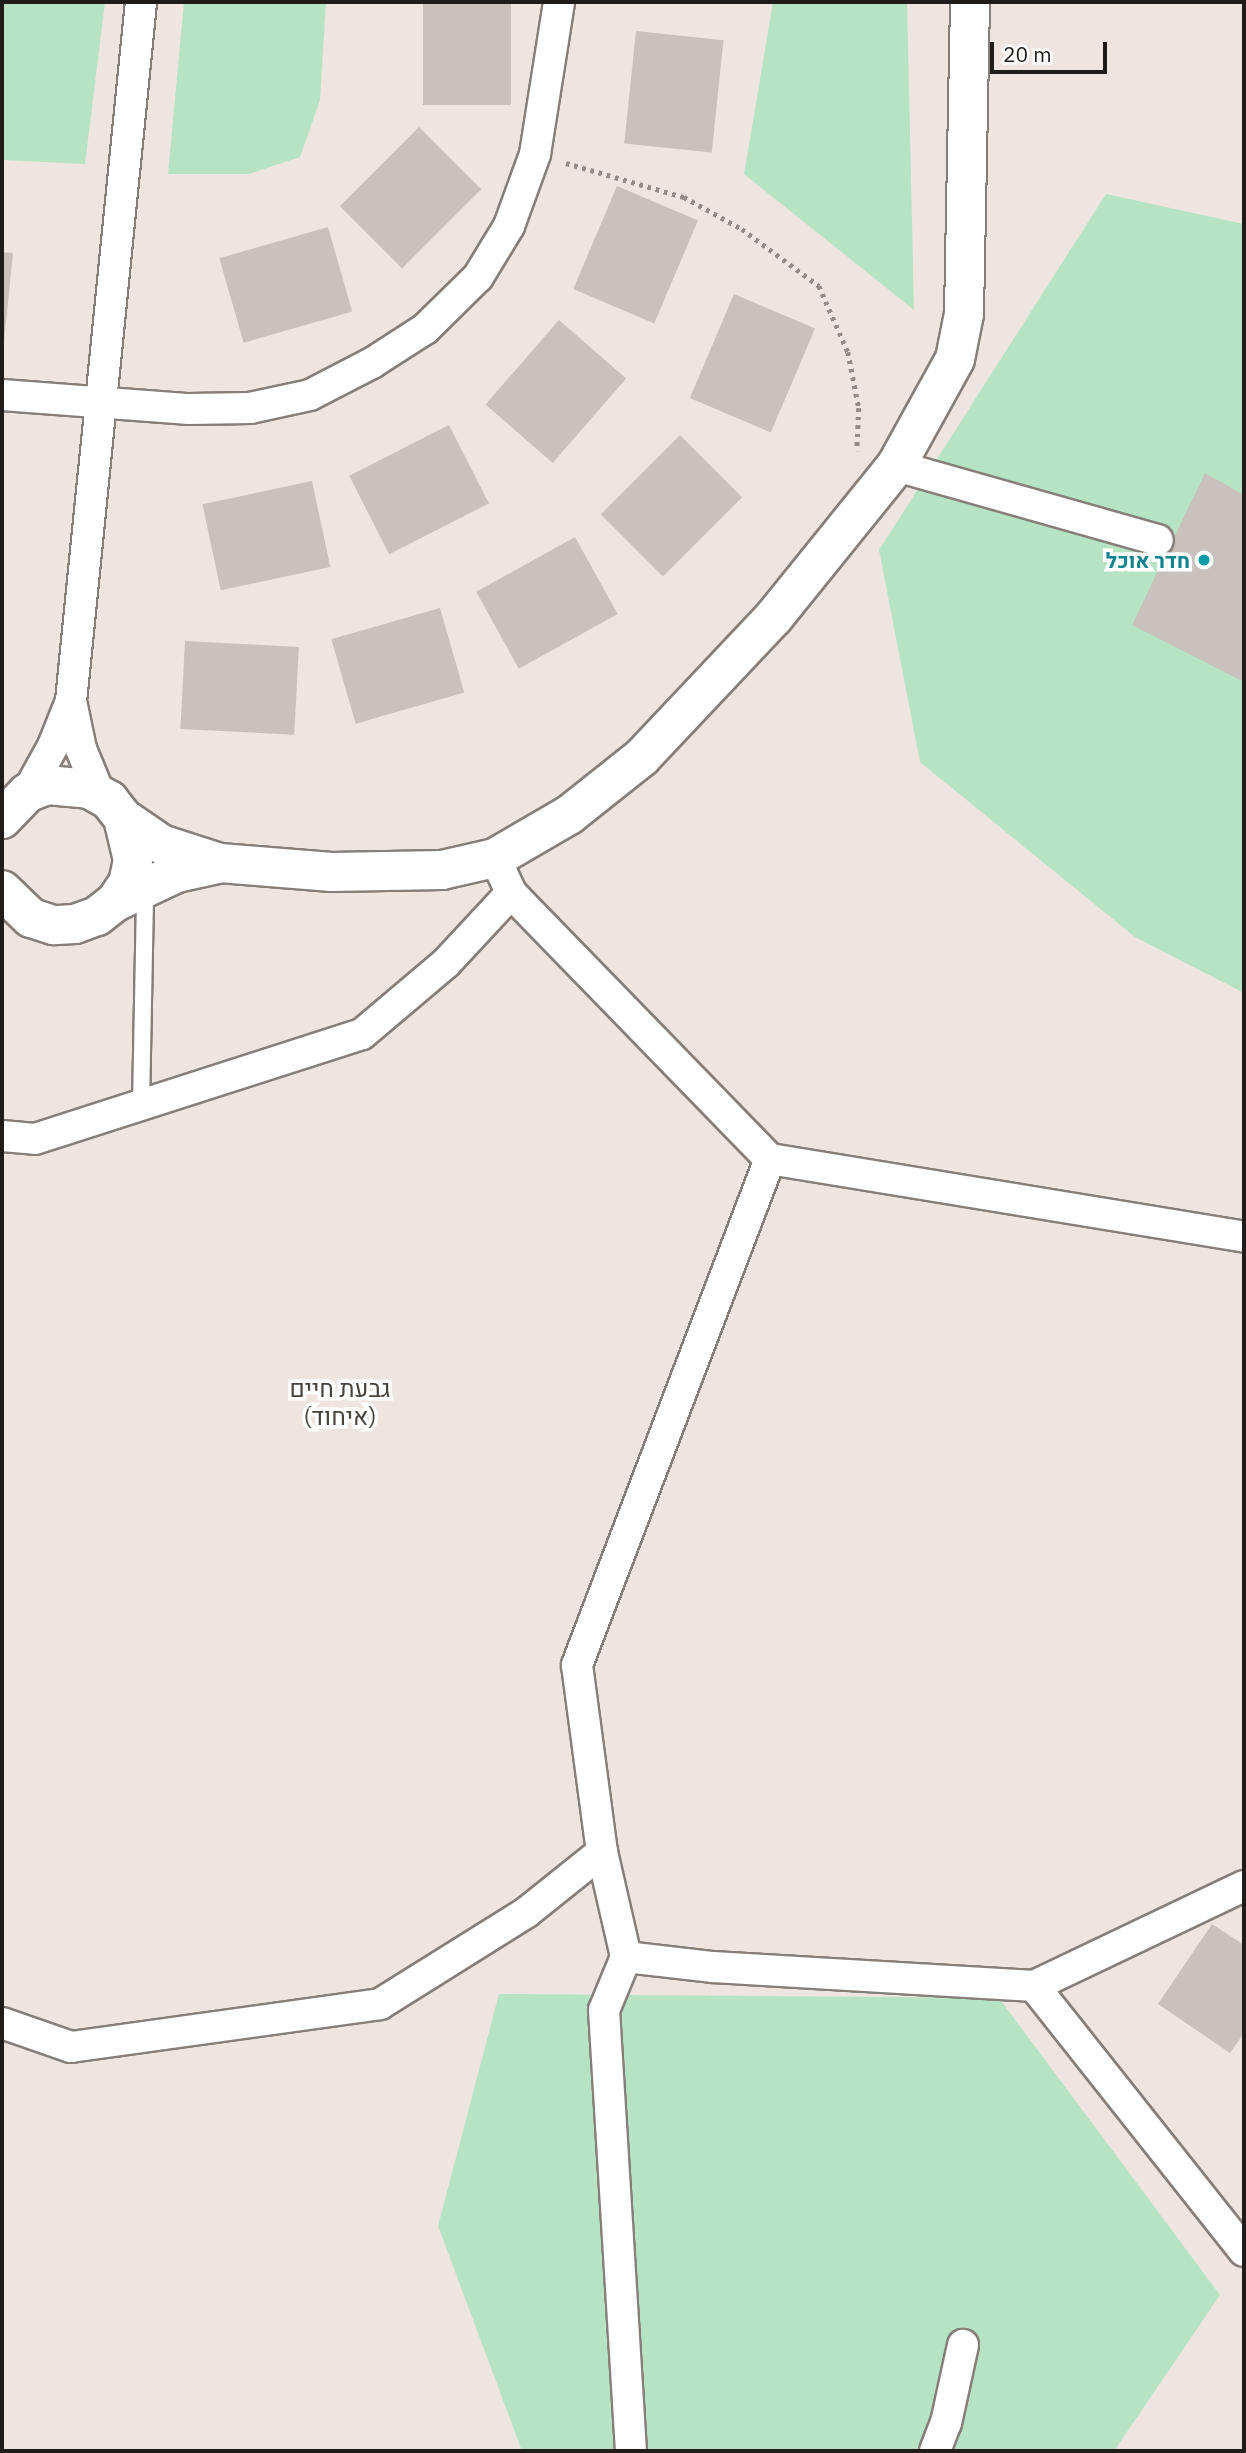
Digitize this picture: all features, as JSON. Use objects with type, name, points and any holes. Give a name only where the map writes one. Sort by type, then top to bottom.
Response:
[{"type":"street","points":[[10,806],[53,746],[71,701],[141,2]]},
{"type":"street","points":[[2,395],[101,404],[250,408],[310,395],[372,363],[425,329],[478,277],[509,226],[535,154],[559,2]]},
{"type":"street","points":[[10,806],[47,785],[68,785],[111,806],[160,844],[220,863],[396,873],[442,870],[495,858],[569,815],[642,757],[774,617],[896,466],[955,359],[964,314],[970,2]]},
{"type":"street","points":[[896,466],[1158,540]]},
{"type":"street","points":[[71,701],[81,750],[111,806],[133,860],[128,883],[130,894]]},
{"type":"street","points":[[495,858],[511,893],[770,1159],[1244,1237]]},
{"type":"street","points":[[5,897],[31,918],[53,925],[75,924],[97,916],[130,894],[220,863]]},
{"type":"street","points":[[2,1136],[35,1139],[362,1034],[446,963],[511,893]]},
{"type":"street","points":[[631,2451],[604,2010],[626,1957],[602,1852],[577,1665],[770,1159]]},
{"type":"street","points":[[2,2023],[71,2048],[380,2004],[527,1912],[602,1852]]},
{"type":"street","points":[[626,1957],[1034,1986],[1244,1886]]},
{"type":"street","points":[[1034,1986],[1244,2251]]},
{"type":"street","points":[[935,2451],[946,2423],[963,2345]]},
{"type":"lane","points":[[130,894],[142,1106]]},
{"type":"path","points":[[535,154],[684,197],[743,229],[819,286],[850,363],[859,408],[856,458]]},
{"type":"green space","points":[[2,2],[105,2],[85,164],[2,160]]},
{"type":"green space","points":[[184,2],[326,2],[320,100],[300,157],[249,174],[168,174]]},
{"type":"green space","points":[[773,2],[907,2],[914,310],[744,174]]},
{"type":"green space","points":[[1106,194],[1244,224],[1244,993],[1135,937],[920,762],[879,550]]},
{"type":"green space","points":[[499,1994],[999,1998],[1220,2295],[1114,2451],[522,2451],[438,2226]]},
{"type":"building","points":[[423,2],[511,2],[511,105],[423,105]]},
{"type":"building","points":[[636,31],[724,40],[712,153],[624,143]]},
{"type":"building","points":[[419,127],[481,189],[402,268],[340,206]]},
{"type":"building","points":[[617,186],[698,220],[654,323],[573,289]]},
{"type":"building","points":[[328,227],[352,312],[244,343],[219,258]]},
{"type":"building","points":[[2,252],[13,253],[4,341],[2,341]]},
{"type":"building","points":[[734,294],[815,328],[771,432],[690,398]]},
{"type":"building","points":[[559,320],[626,378],[553,463],[486,405]]},
{"type":"building","points":[[449,425],[489,503],[389,554],[349,476]]},
{"type":"building","points":[[680,435],[742,497],[663,576],[601,514]]},
{"type":"building","name":"חדר אוכל","points":[[1205,473],[1244,495],[1244,682],[1132,625]]},
{"type":"building","points":[[312,481],[330,567],[221,590],[202,504]]},
{"type":"building","points":[[575,537],[618,614],[519,669],[476,592]]},
{"type":"building","points":[[440,608],[464,693],[356,724],[331,639]]},
{"type":"building","points":[[185,641],[299,647],[294,735],[180,729]]},
{"type":"building","points":[[1212,1924],[1244,1945],[1244,2033],[1230,2053],[1158,2004]]},
{"type":"place","name":"חדר אוכל","points":[[1204,560]]},
{"type":"district","name":"גבעת חיים (איחוד)","points":[[340,1403]]}]
